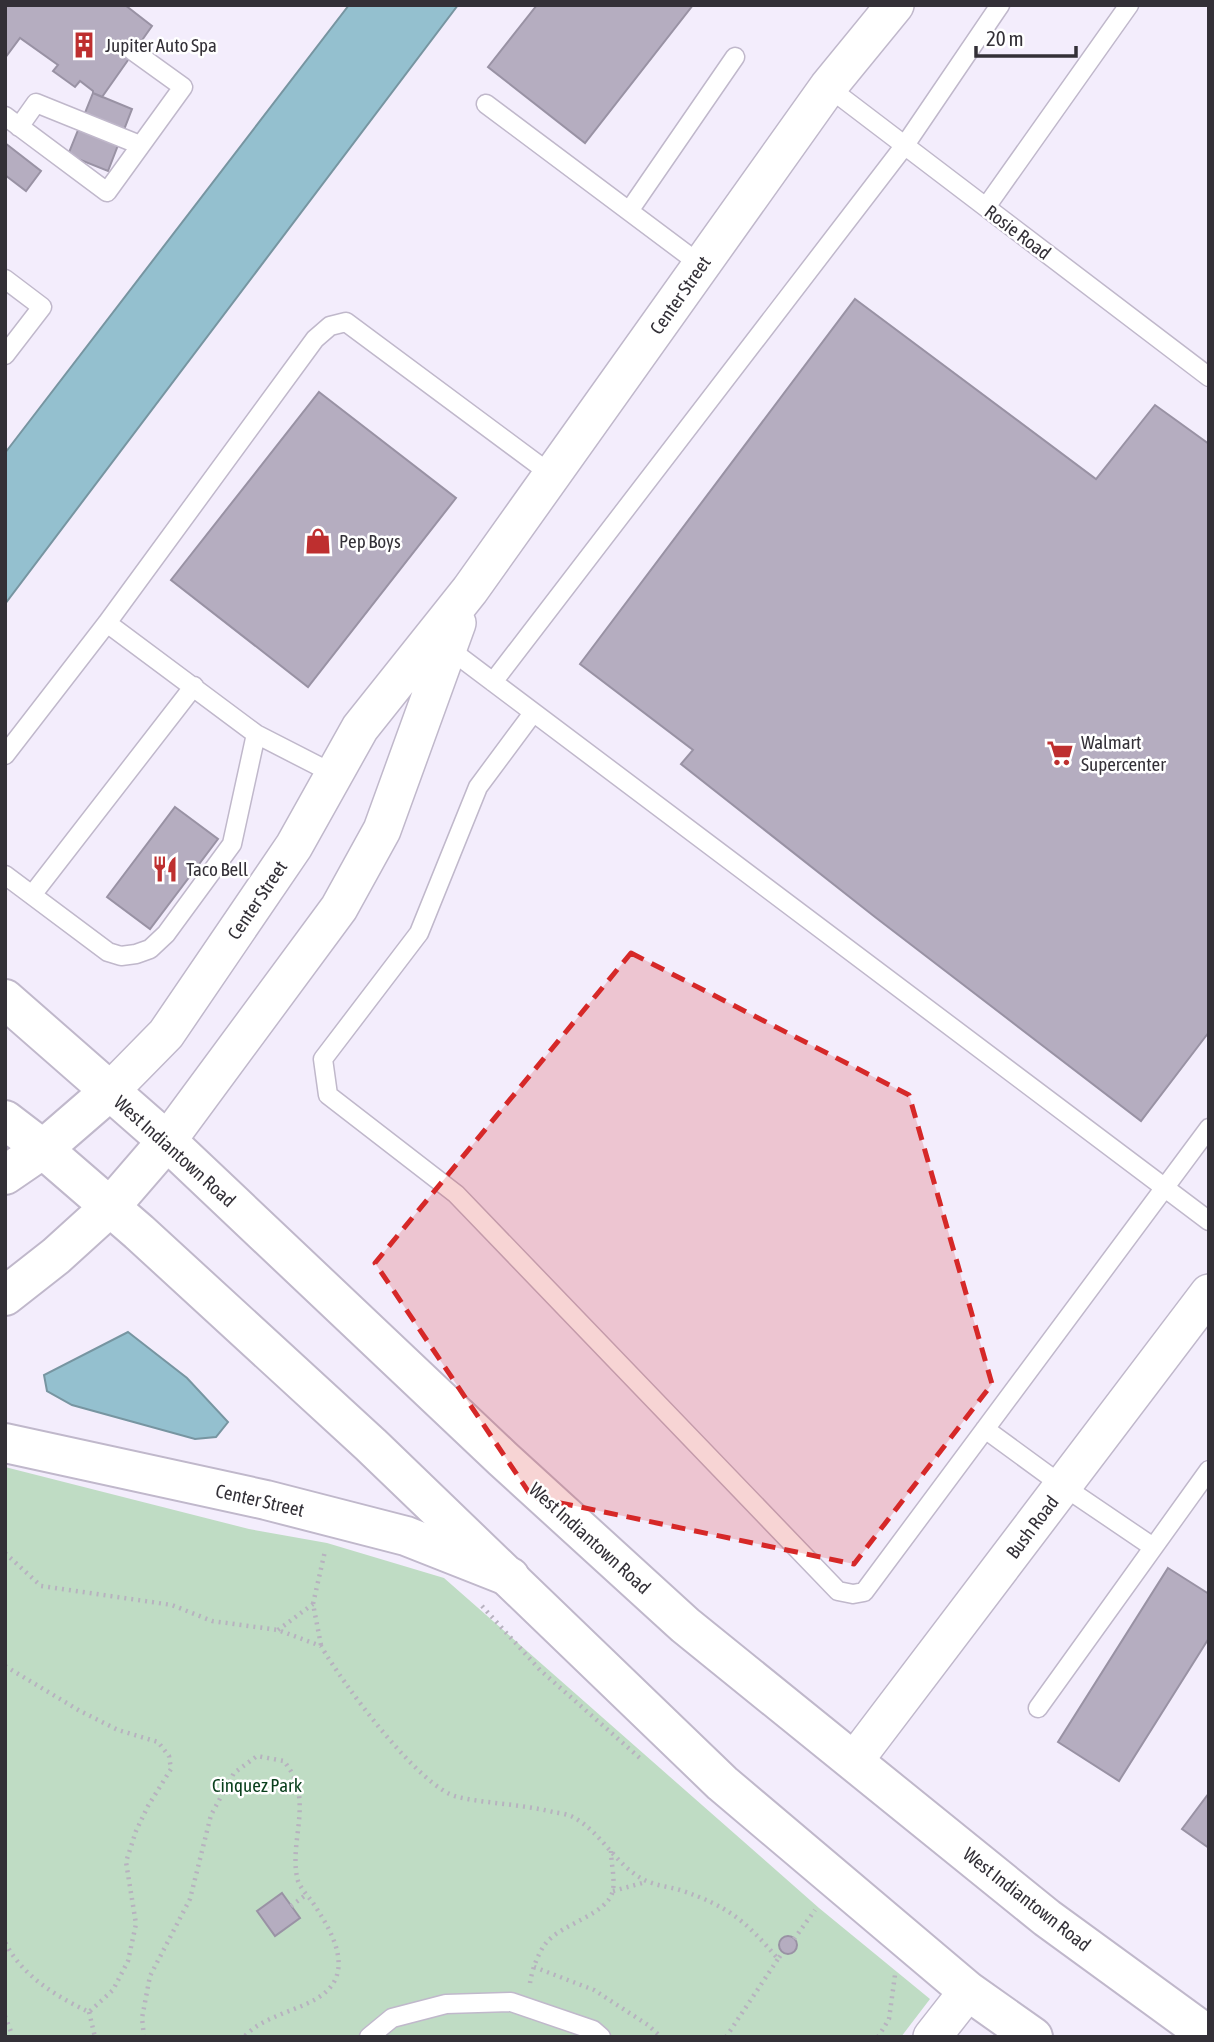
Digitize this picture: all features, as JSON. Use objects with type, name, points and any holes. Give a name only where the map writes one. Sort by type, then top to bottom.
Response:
[{"type":"main road","name":"West Indiantown Road","points":[[5,999],[167,1141],[493,1450],[675,1615],[1047,1918],[1209,2036]]},
{"type":"main road","name":"Center Street","points":[[5,1175],[43,1149],[110,1091]]},
{"type":"main road","points":[[5,1120],[110,1207],[361,1436],[722,1783],[968,1991],[1033,2037]]},
{"type":"main road","points":[[5,1296],[57,1256],[110,1207],[167,1141]]},
{"type":"main road","name":"Center Street","points":[[5,1443],[266,1500],[406,1536],[510,1577]]},
{"type":"street","name":"Center Street","points":[[110,1091],[166,1034],[294,846],[360,728],[470,590],[884,9]]},
{"type":"street","name":"Center Street","points":[[167,1141],[339,908],[382,830],[470,590]]},
{"type":"street","name":"Bush Road","points":[[854,1761],[1209,1293]]},
{"type":"street","points":[[932,2037],[968,1991]]},
{"type":"lane","points":[[493,682],[905,145],[1000,5]]},
{"type":"lane","points":[[986,207],[1129,5]]},
{"type":"lane","points":[[133,51],[183,87],[107,192],[12,122],[36,103],[140,145]]},
{"type":"lane","points":[[629,211],[735,57]]},
{"type":"lane","name":"Rosie Road","points":[[828,87],[1209,377]]},
{"type":"lane","points":[[486,104],[701,265]]},
{"type":"lane","points":[[5,279],[42,307],[5,355]]},
{"type":"lane","points":[[5,755],[107,623],[315,339],[330,326],[346,322],[551,475]]},
{"type":"lane","points":[[107,623],[256,734],[334,774]]},
{"type":"lane","points":[[448,648],[1209,1221]]},
{"type":"lane","points":[[32,895],[194,686]]},
{"type":"lane","points":[[534,713],[478,787],[419,933],[323,1059],[328,1095],[456,1194],[838,1591],[853,1594],[864,1592],[1209,1128]]},
{"type":"lane","points":[[5,874],[108,952],[121,956],[150,949],[166,934],[232,844],[256,734]]},
{"type":"lane","points":[[985,1429],[1153,1548]]},
{"type":"lane","points":[[1038,1708],[1209,1470]]},
{"type":"lane","points":[[369,2037],[392,2018],[446,2004],[511,2002],[593,2030],[601,2037]]},
{"type":"path","points":[[327,1543],[313,1604],[321,1646],[330,1662],[390,1740],[436,1787],[456,1797],[525,1805],[572,1816],[599,1837],[622,1863],[647,1881],[721,1906],[752,1928],[778,1959]]},
{"type":"path","points":[[5,1553],[41,1586],[172,1605],[212,1621],[278,1630],[321,1646]]},
{"type":"path","points":[[479,1603],[540,1670],[650,1768]]},
{"type":"path","points":[[278,1630],[313,1604]]},
{"type":"path","points":[[5,1666],[80,1711],[118,1730],[158,1742],[169,1756],[171,1769],[142,1818],[126,1862],[136,1924],[128,1961],[113,1990],[89,2012]]},
{"type":"path","points":[[144,2037],[142,2018],[150,1976],[190,1899],[211,1815],[234,1773],[257,1756],[284,1761],[296,1781],[300,1814],[296,1862],[299,1883],[330,1927],[338,1960],[334,1981],[319,1998],[275,2014],[243,2037]]},
{"type":"path","points":[[611,1850],[613,1891]]},
{"type":"path","points":[[527,2008],[534,1968],[546,1943],[563,1929],[600,1909],[613,1891],[647,1881]]},
{"type":"path","points":[[291,1906],[307,1894]]},
{"type":"path","points":[[805,1902],[825,1917]]},
{"type":"path","points":[[794,1938],[815,1910]]},
{"type":"path","points":[[5,1942],[25,1972],[89,2012],[95,2037]]},
{"type":"path","points":[[726,2037],[783,1952]]},
{"type":"path","points":[[534,1968],[594,1990],[648,2025],[661,2037]]},
{"type":"path","points":[[878,2037],[889,2019],[895,1971]]},
{"type":"path","points":[[5,2016],[13,2037]]},
{"type":"highlighted area","points":[[631,953],[909,1095],[992,1384],[854,1564],[532,1497],[375,1263]]},
{"type":"green space","name":"Cinquez Park","points":[[5,1467],[249,1529],[327,1543],[444,1578],[819,1908],[930,1999],[901,2037],[5,2037]]},
{"type":"water","points":[[349,5],[458,5],[5,604],[5,453]]},
{"type":"water","points":[[128,1332],[187,1378],[228,1422],[216,1437],[195,1439],[72,1405],[47,1391],[44,1375]]},
{"type":"building","name":"Jupiter Auto Spa","points":[[5,5],[125,5],[152,26],[102,97],[80,81],[75,87],[53,71],[58,65],[20,38],[5,58]]},
{"type":"building","points":[[537,5],[693,5],[585,143],[488,67]]},
{"type":"building","points":[[93,93],[132,109],[108,171],[68,155]]},
{"type":"building","points":[[5,143],[41,171],[26,191],[5,175]]},
{"type":"building","points":[[855,299],[1096,479],[1155,405],[1209,444],[1209,1032],[1141,1121],[681,764],[693,750],[580,664]]},
{"type":"building","points":[[319,392],[456,498],[308,687],[171,580]]},
{"type":"building","points":[[175,807],[218,839],[150,929],[107,897]]},
{"type":"building","points":[[1168,1568],[1209,1594],[1209,1638],[1119,1781],[1058,1742]]},
{"type":"building","points":[[1209,1793],[1209,1848],[1182,1829]]},
{"type":"building","points":[[282,1893],[300,1918],[275,1936],[257,1911]]},
{"type":"building","points":[[788,1936],[794,1939],[797,1945],[794,1951],[788,1954],[782,1951],[779,1945],[782,1939]]},
{"type":"place","name":"Jupiter Auto Spa","points":[[84,45]]},
{"type":"place","name":"Pep Boys","points":[[318,541]]},
{"type":"place","name":"Walmart Supercenter","points":[[1060,753]]},
{"type":"place","name":"Taco Bell","points":[[165,869]]}]
